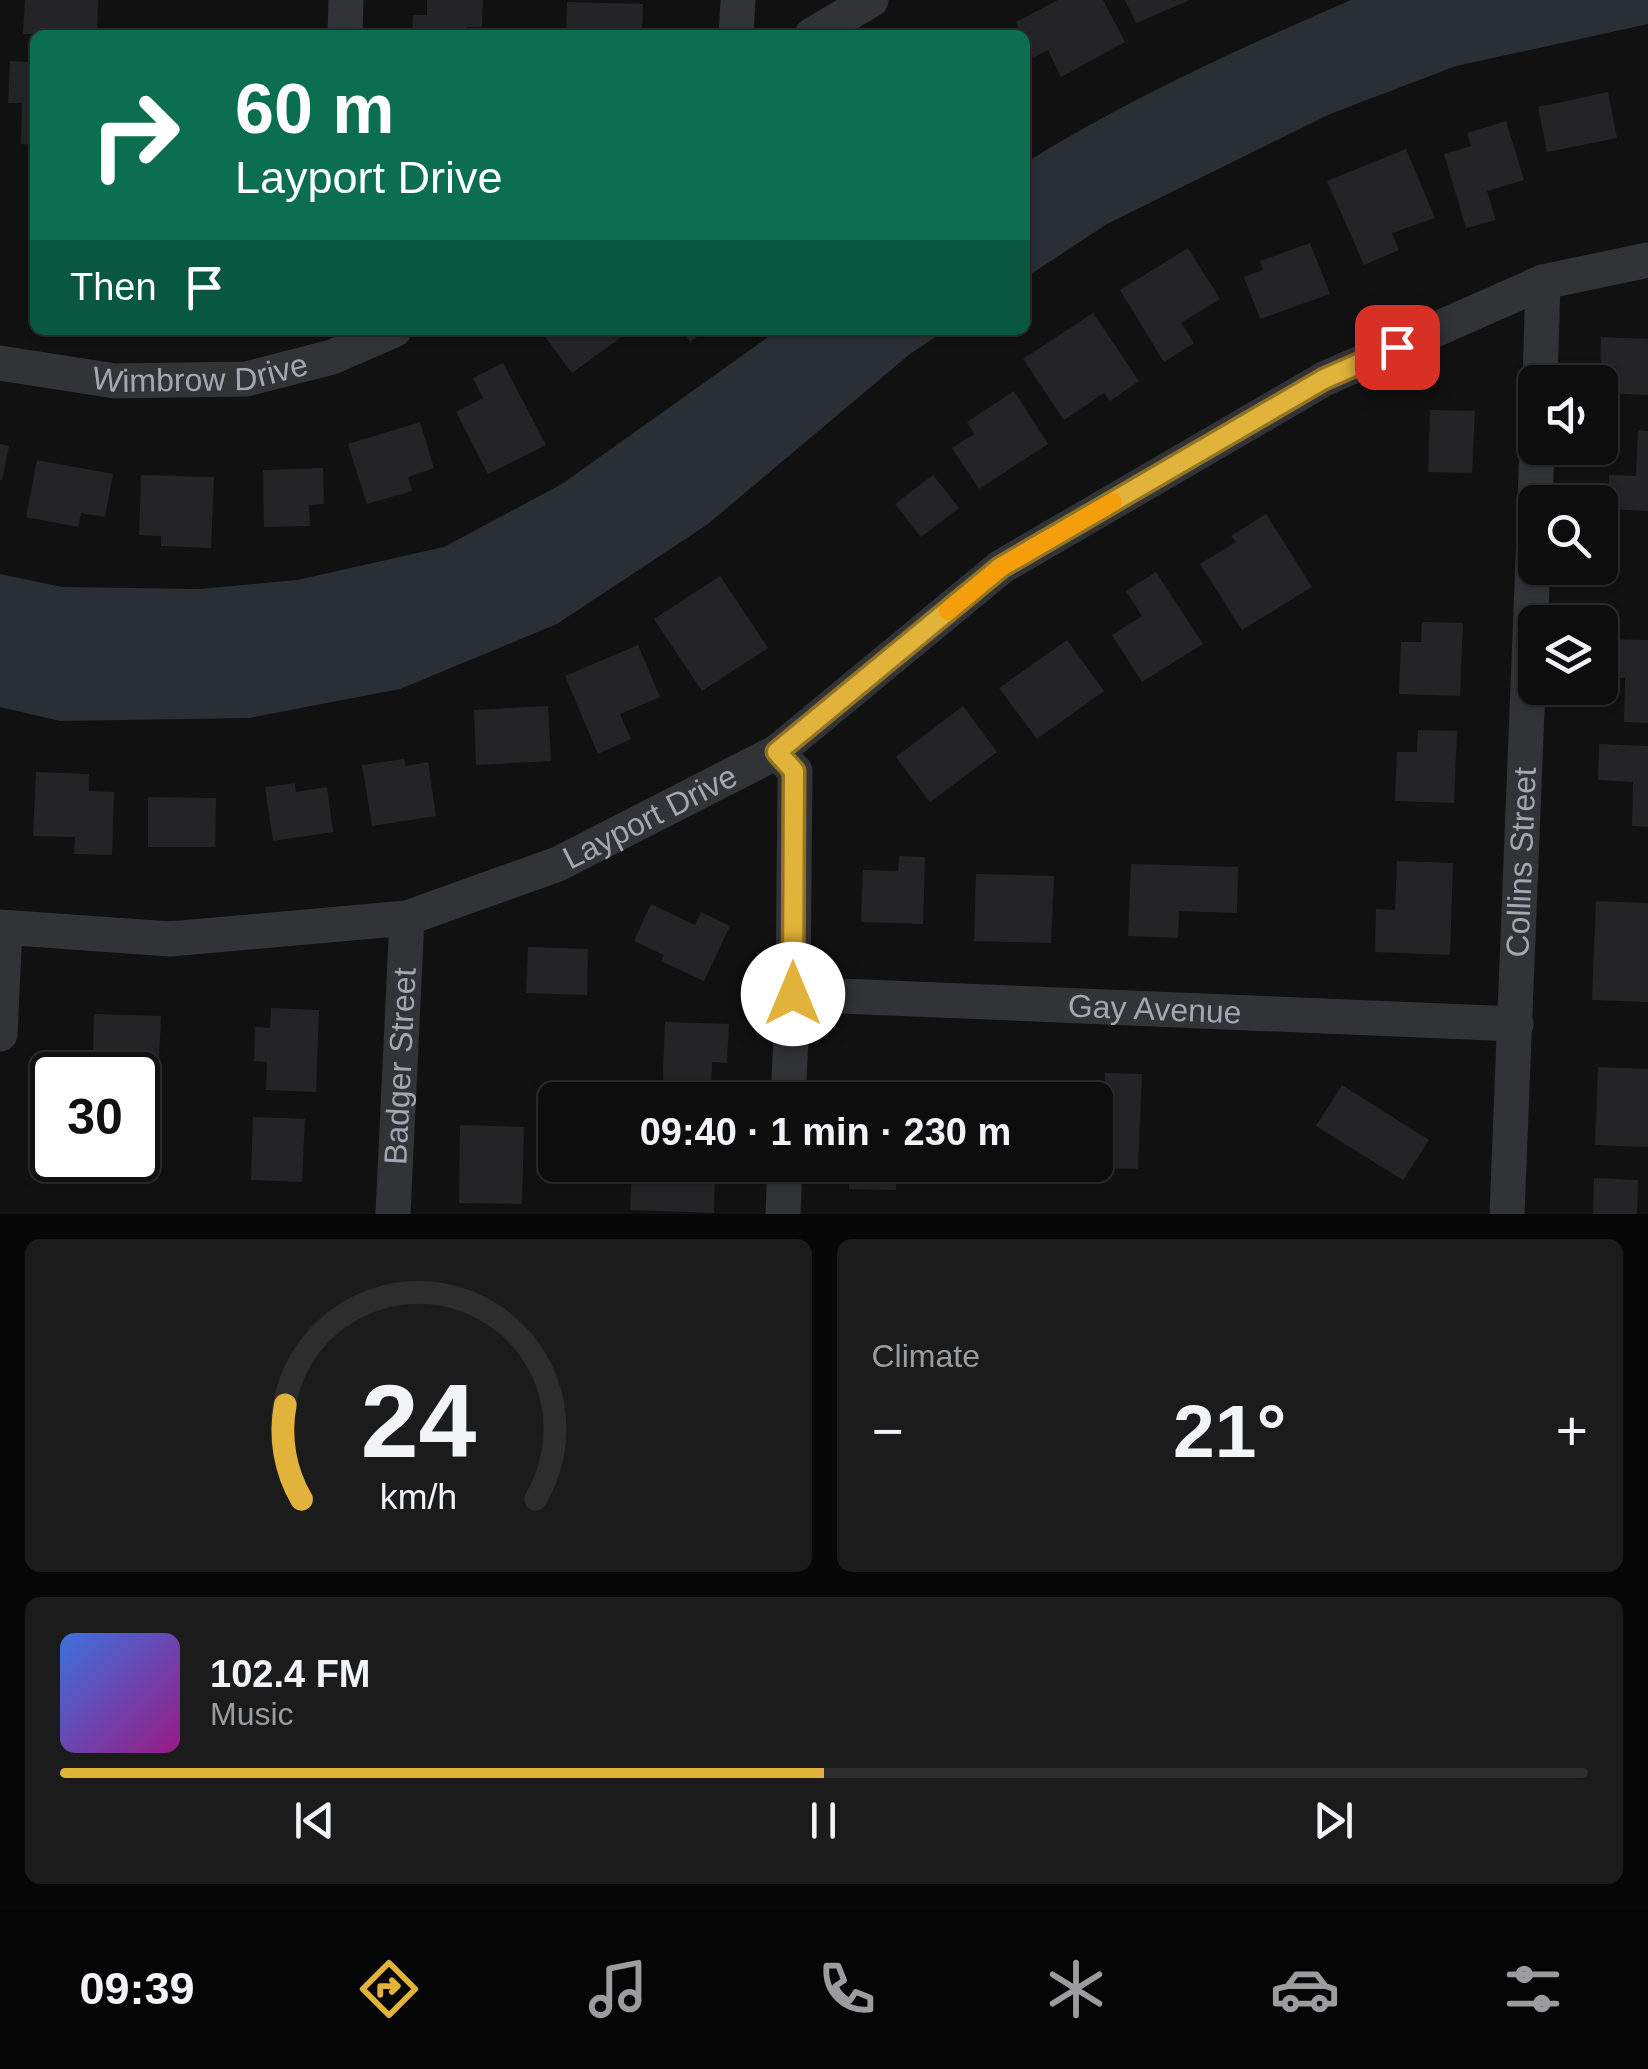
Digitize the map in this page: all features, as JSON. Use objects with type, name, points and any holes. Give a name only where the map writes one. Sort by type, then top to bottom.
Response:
[{"type":"street","points":[[344,30],[346,0]]},
{"type":"street","points":[[736,30],[738,0]]},
{"type":"street","points":[[820,30],[871,0]]},
{"type":"street","name":"Layport Drive","points":[[2,928],[170,939],[407,918],[558,864],[777,752],[1001,567],[1324,379],[1544,282],[1648,260]]},
{"type":"street","points":[[1541,365],[1544,282]]},
{"type":"street","name":"Wimbrow Drive","points":[[0,364],[115,381],[246,379],[333,344],[372,335]]},
{"type":"street","name":"Collins Street","points":[[1507,1214],[1532,585]]},
{"type":"street","points":[[777,752],[794,771],[789,1082]]},
{"type":"street","name":"Badger Street","points":[[393,1214],[407,918]]},
{"type":"street","points":[[0,1034],[2,928]]},
{"type":"street","name":"Gay Avenue","points":[[793,994],[1516,1024]]},
{"type":"street","points":[[783,1214],[784,1182]]},
{"type":"shaded area","points":[[1351,0],[1648,0],[1648,24],[1456,66],[1330,114],[1107,224],[1030,275],[1030,160],[1104,117]]},
{"type":"shaded area","points":[[771,335],[938,335],[910,354],[708,524],[557,624],[400,689],[249,718],[60,721],[0,707],[0,574],[62,587],[200,589],[297,580],[444,547],[562,484]]},
{"type":"building","points":[[25,0],[98,0],[97,30],[30,30],[30,34],[23,34]]},
{"type":"building","points":[[427,0],[483,0],[482,27],[412,30],[413,15],[427,15]]},
{"type":"building","points":[[1058,0],[1103,0],[1125,42],[1061,77],[1048,50],[1033,58],[1030,30],[1020,30],[1016,22]]},
{"type":"building","points":[[1125,0],[1190,0],[1136,23]]},
{"type":"building","points":[[567,2],[643,4],[642,30],[566,30]]},
{"type":"building","points":[[10,61],[30,62],[30,145],[21,144],[22,103],[8,103]]},
{"type":"building","points":[[1608,92],[1617,138],[1547,152],[1538,107]]},
{"type":"building","points":[[1506,121],[1524,180],[1487,191],[1496,220],[1466,228],[1444,154],[1471,146],[1467,133]]},
{"type":"building","points":[[1406,149],[1435,218],[1392,233],[1399,250],[1364,265],[1327,181]]},
{"type":"building","points":[[1310,243],[1330,294],[1260,319],[1244,277],[1263,270],[1260,261]]},
{"type":"building","points":[[1188,248],[1220,299],[1181,323],[1194,343],[1164,362],[1120,290]]},
{"type":"building","points":[[1093,313],[1139,381],[1110,401],[1104,393],[1064,420],[1023,359]]},
{"type":"building","points":[[544,335],[624,335],[572,373]]},
{"type":"building","points":[[1601,337],[1648,339],[1648,395],[1618,394],[1618,365],[1600,365]]},
{"type":"building","points":[[503,363],[546,445],[488,474],[456,412],[483,398],[473,378]]},
{"type":"building","points":[[1014,391],[1048,444],[979,489],[952,448],[974,434],[967,422]]},
{"type":"building","points":[[1430,410],[1475,411],[1472,473],[1428,472]]},
{"type":"building","points":[[420,422],[434,468],[408,477],[412,491],[367,504],[348,444]]},
{"type":"building","points":[[1638,430],[1648,431],[1648,511],[1618,510],[1618,485],[1608,485],[1609,475],[1636,476]]},
{"type":"building","points":[[0,444],[9,446],[2,480],[0,480]]},
{"type":"building","points":[[37,460],[113,474],[105,517],[81,513],[78,527],[26,517]]},
{"type":"building","points":[[323,468],[324,504],[309,505],[310,526],[264,527],[263,470]]},
{"type":"building","points":[[141,475],[214,477],[211,548],[161,546],[161,536],[139,535]]},
{"type":"building","points":[[933,475],[959,508],[921,537],[895,504]]},
{"type":"building","points":[[1266,514],[1312,587],[1242,630],[1200,564],[1236,542],[1231,536]]},
{"type":"building","points":[[1156,572],[1203,644],[1142,682],[1112,635],[1142,616],[1126,591]]},
{"type":"building","points":[[720,576],[768,648],[702,691],[654,619]]},
{"type":"building","points":[[1422,622],[1463,623],[1460,696],[1399,694],[1401,642],[1421,642]]},
{"type":"building","points":[[1618,639],[1648,640],[1648,723],[1624,722],[1625,678],[1618,678]]},
{"type":"building","points":[[1067,640],[1104,691],[1037,739],[999,688]]},
{"type":"building","points":[[638,645],[660,697],[620,714],[631,739],[598,754],[565,676]]},
{"type":"building","points":[[548,706],[551,761],[476,765],[474,710]]},
{"type":"building","points":[[963,706],[997,752],[930,802],[896,757]]},
{"type":"building","points":[[1418,730],[1457,731],[1454,803],[1395,801],[1397,752],[1417,752]]},
{"type":"building","points":[[1599,744],[1648,746],[1648,827],[1632,826],[1633,782],[1598,780]]},
{"type":"building","points":[[404,759],[406,766],[428,762],[436,816],[372,826],[362,765]]},
{"type":"building","points":[[36,772],[89,774],[89,791],[114,792],[112,855],[74,854],[75,837],[33,836]]},
{"type":"building","points":[[295,783],[296,792],[327,787],[333,832],[273,841],[265,787]]},
{"type":"building","points":[[148,797],[216,798],[215,847],[148,847]]},
{"type":"building","points":[[899,856],[925,857],[923,924],[861,922],[863,870],[898,871]]},
{"type":"building","points":[[1397,861],[1453,863],[1450,955],[1375,952],[1376,909],[1395,910]]},
{"type":"building","points":[[1131,864],[1238,867],[1237,913],[1179,911],[1178,938],[1128,936]]},
{"type":"building","points":[[976,874],[1054,876],[1051,943],[974,941]]},
{"type":"building","points":[[1596,901],[1648,903],[1648,1002],[1592,1000]]},
{"type":"building","points":[[651,904],[695,925],[701,912],[730,926],[704,981],[661,961],[664,955],[634,941]]},
{"type":"building","points":[[528,947],[588,949],[587,995],[526,993]]},
{"type":"building","points":[[271,1008],[319,1010],[316,1092],[266,1090],[267,1062],[254,1061],[255,1027],[270,1028]]},
{"type":"building","points":[[94,1014],[161,1016],[159,1052],[93,1052]]},
{"type":"building","points":[[665,1022],[729,1024],[727,1063],[712,1062],[711,1082],[663,1082]]},
{"type":"building","points":[[1598,1067],[1648,1069],[1648,1147],[1595,1145]]},
{"type":"building","points":[[1105,1073],[1142,1074],[1138,1169],[1113,1168],[1113,1082],[1105,1082]]},
{"type":"building","points":[[918,1080],[986,1082],[918,1082]]},
{"type":"building","points":[[1342,1085],[1429,1140],[1403,1180],[1316,1126]]},
{"type":"building","points":[[253,1117],[305,1119],[302,1182],[251,1180]]},
{"type":"building","points":[[460,1125],[524,1127],[522,1204],[459,1203]]},
{"type":"building","points":[[1594,1178],[1638,1180],[1637,1214],[1593,1214]]},
{"type":"building","points":[[631,1182],[715,1182],[714,1213],[630,1210]]},
{"type":"building","points":[[849,1182],[896,1182],[896,1190],[849,1189]]},
{"type":"slow traffic","points":[[948,611],[1001,567],[1113,502]]},
{"type":"route","points":[[793,994],[794,771],[777,752],[1001,567],[1324,379],[1397,347]]}]
